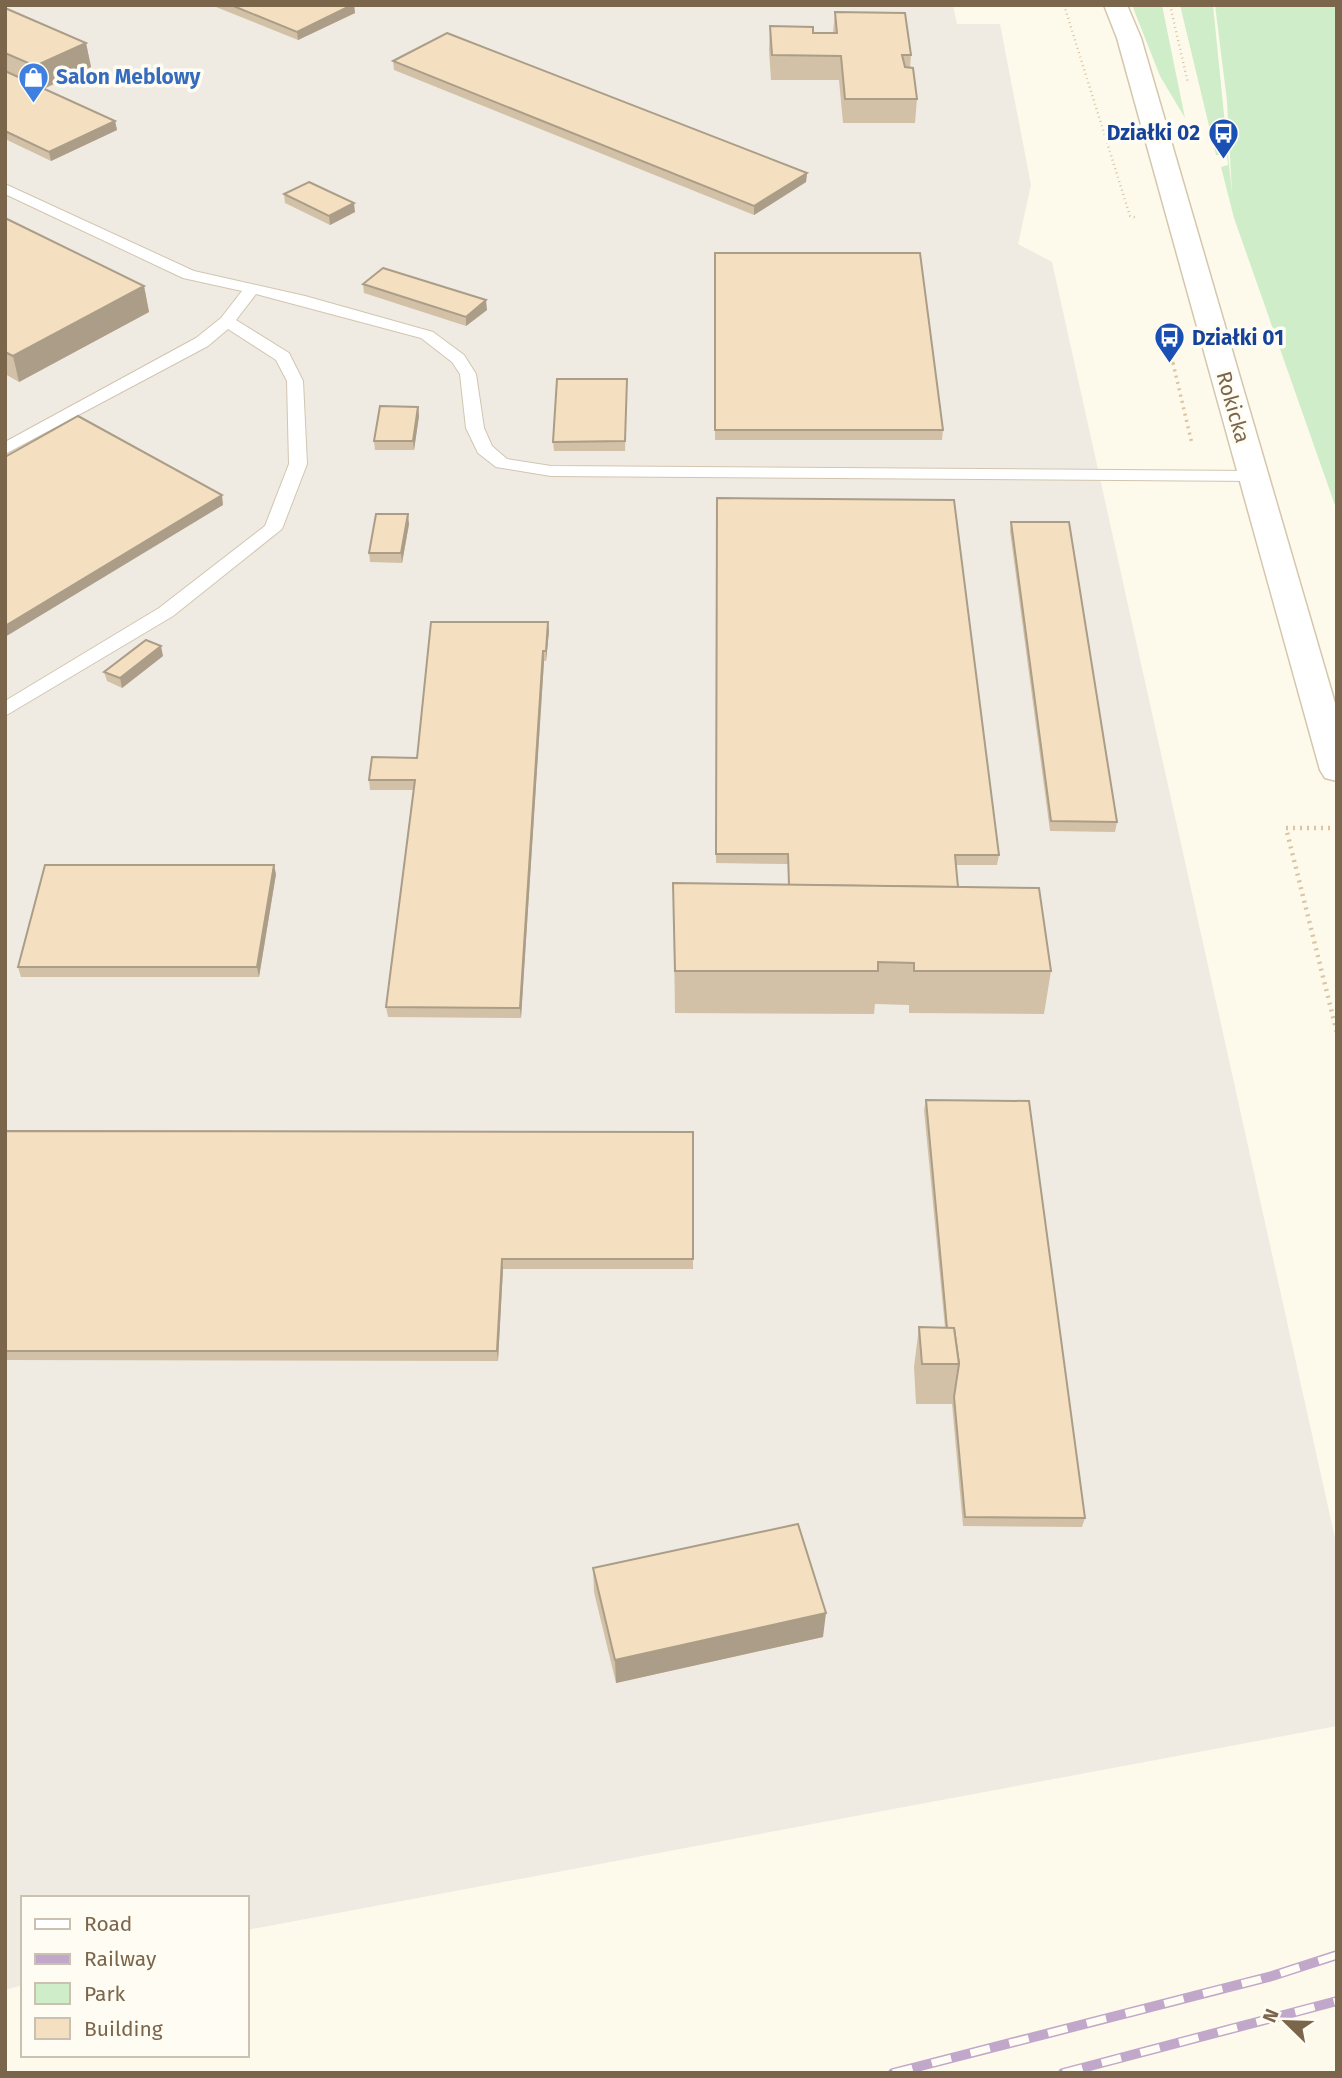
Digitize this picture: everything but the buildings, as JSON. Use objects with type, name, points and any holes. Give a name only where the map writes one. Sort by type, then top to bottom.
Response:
[{"type":"street","name":"Rokicka","points":[[1115,5],[1129,38],[1337,770]]},
{"type":"lane","points":[[5,188],[189,275],[299,299],[427,335],[458,359],[468,374],[475,428],[484,449],[502,463],[551,471],[1253,476]]},
{"type":"lane","points":[[5,449],[179,357],[227,321],[251,290]]},
{"type":"lane","points":[[5,710],[166,612],[273,529],[298,464],[295,381],[283,357],[227,321]]},
{"type":"path","points":[[1337,828],[1286,828],[1337,1033]]},
{"type":"shaded area","points":[[5,5],[953,5],[957,24],[1000,24],[1031,185],[1018,244],[1052,262],[1337,1547],[1337,1726],[248,1930],[248,1896],[21,1896],[21,1986],[5,1990]]},
{"type":"green space","points":[[1132,5],[1162,5],[1185,118],[1160,76]]},
{"type":"green space","points":[[1180,5],[1213,5],[1232,194],[1227,101],[1215,5],[1337,5],[1337,511],[1234,218],[1221,167],[1228,165],[1227,155],[1216,155]]},
{"type":"railway","points":[[893,2073],[1272,1976],[1337,1955]]},
{"type":"railway","points":[[1063,2073],[1337,2001]]},
{"type":"place","name":"Salon Meblowy","points":[[33,104]]},
{"type":"place","name":"Działki 02","points":[[1223,160]]},
{"type":"place","name":"Działki 01","points":[[1169,365]]}]
